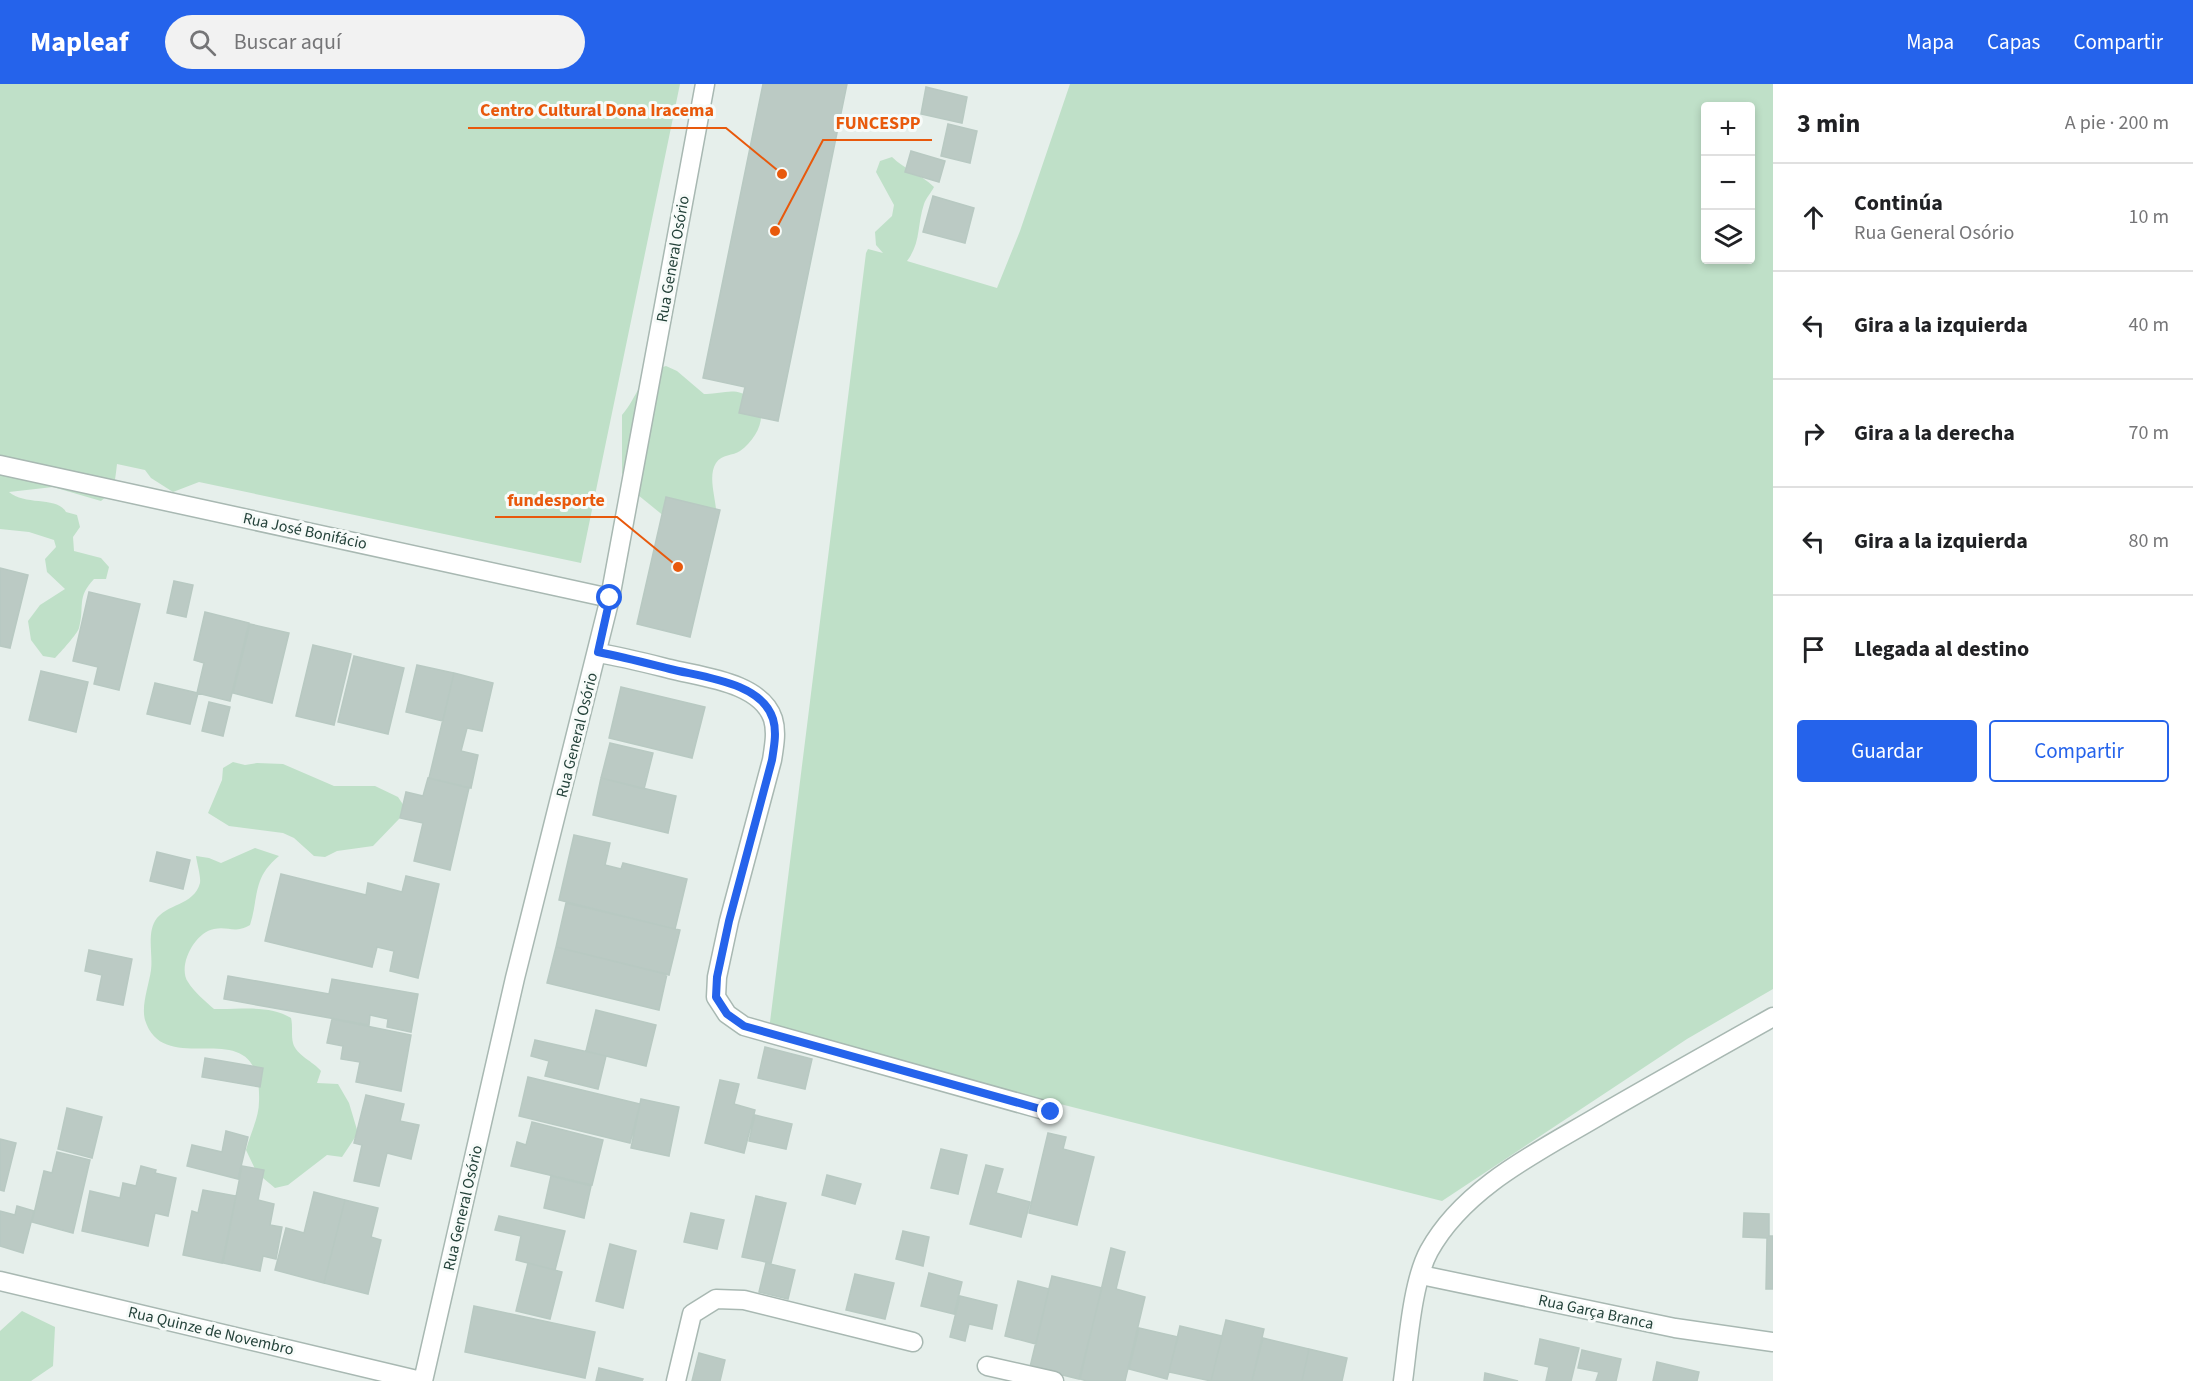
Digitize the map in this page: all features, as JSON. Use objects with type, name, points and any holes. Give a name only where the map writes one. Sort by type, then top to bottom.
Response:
[{"type":"street","name":"Rua General Osório","points":[[422,1381],[515,978],[610,598],[705,84]]},
{"type":"street","name":"Rua José Bonifácio","points":[[0,465],[610,598]]},
{"type":"street","points":[[598,652],[729,683],[753,695],[766,706],[773,719],[775,735],[772,760],[729,921],[717,977],[716,997],[727,1014],[744,1026],[1051,1112]]},
{"type":"street","points":[[1403,1381],[1421,1275],[1428,1252],[1448,1222],[1478,1194],[1524,1160],[1773,1017]]},
{"type":"street","name":"Rua Garça Branca","points":[[1421,1275],[1675,1328],[1773,1342]]},
{"type":"street","name":"Rua Quinze de Novembro","points":[[0,1281],[422,1381]]},
{"type":"street","points":[[676,1381],[692,1314],[716,1299],[744,1300],[914,1342]]},
{"type":"street","points":[[987,1366],[1054,1381]]},
{"type":"green space","points":[[0,84],[680,84],[581,563],[199,482],[173,492],[151,478],[145,470],[117,464],[112,489],[101,501],[53,487],[9,492],[23,499],[56,504],[66,512],[77,515],[80,527],[73,537],[74,551],[101,558],[109,567],[106,579],[94,579],[85,592],[81,620],[76,634],[55,658],[43,656],[31,640],[28,621],[40,605],[65,589],[47,572],[45,559],[56,547],[54,540],[29,532],[0,529]]},
{"type":"green space","points":[[1070,84],[1773,84],[1773,989],[1687,1039],[1442,1201],[769,1030],[866,253],[868,249],[883,253],[876,245],[875,232],[892,216],[894,205],[876,172],[880,161],[892,157],[934,187],[924,204],[917,241],[907,261],[997,288],[1020,231]]},
{"type":"green space","points":[[666,366],[677,371],[704,394],[741,393],[758,404],[761,412],[758,429],[747,445],[737,453],[721,458],[716,463],[712,479],[716,509],[670,521],[638,495],[622,473],[622,415],[650,374]]},
{"type":"green space","points":[[233,762],[245,765],[283,764],[334,786],[375,786],[398,797],[406,809],[373,846],[337,851],[325,857],[314,856],[294,838],[283,833],[229,826],[208,813],[222,780],[223,768]]},
{"type":"green space","points":[[255,848],[279,856],[270,864],[260,880],[250,925],[240,929],[214,929],[200,936],[186,959],[185,975],[193,989],[214,1009],[264,1009],[291,1018],[292,1040],[295,1047],[301,1055],[321,1071],[317,1083],[338,1084],[349,1103],[358,1133],[342,1157],[327,1155],[288,1185],[275,1188],[257,1173],[246,1150],[256,1120],[259,1102],[256,1073],[246,1057],[230,1050],[172,1046],[156,1038],[144,1014],[151,970],[153,927],[160,915],[192,896],[197,890],[200,880],[196,856],[221,863]]},
{"type":"green space","points":[[22,1311],[55,1327],[53,1366],[31,1381],[0,1381],[0,1331]]},
{"type":"building","points":[[763,84],[847,84],[778,421],[739,413],[745,387],[703,378]]},
{"type":"building","points":[[926,87],[967,97],[962,123],[921,114]]},
{"type":"building","points":[[948,124],[977,131],[970,163],[941,156]]},
{"type":"building","points":[[911,151],[945,161],[939,182],[905,172]]},
{"type":"building","points":[[933,196],[974,208],[965,243],[923,232]]},
{"type":"building","points":[[666,497],[720,510],[690,637],[637,624]]},
{"type":"building","points":[[0,568],[28,575],[10,648],[0,646]]},
{"type":"building","points":[[174,581],[193,585],[186,617],[167,613]]},
{"type":"building","points":[[89,592],[140,604],[119,690],[94,684],[98,667],[73,661]]},
{"type":"building","points":[[205,612],[249,623],[230,701],[197,693],[204,663],[194,660]]},
{"type":"building","points":[[250,624],[289,633],[272,703],[233,693]]},
{"type":"building","points":[[313,645],[351,654],[334,725],[296,716]]},
{"type":"building","points":[[354,656],[404,668],[388,734],[338,722]]},
{"type":"building","points":[[417,665],[454,673],[443,721],[406,712]]},
{"type":"building","points":[[41,671],[88,682],[76,732],[29,720]]},
{"type":"building","points":[[454,673],[493,683],[482,731],[467,728],[461,751],[478,755],[471,788],[429,778]]},
{"type":"building","points":[[155,683],[198,693],[190,724],[147,714]]},
{"type":"building","points":[[621,687],[705,707],[692,758],[609,738]]},
{"type":"building","points":[[209,702],[230,707],[223,736],[202,731]]},
{"type":"building","points":[[610,743],[653,753],[644,789],[601,778]]},
{"type":"building","points":[[428,778],[469,788],[450,870],[414,861],[423,823],[400,818],[406,792],[423,796]]},
{"type":"building","points":[[601,778],[676,796],[668,833],[593,815]]},
{"type":"building","points":[[574,835],[610,843],[605,865],[621,869],[623,863],[687,879],[675,929],[559,900]]},
{"type":"building","points":[[157,852],[190,860],[183,889],[150,881]]},
{"type":"building","points":[[281,874],[366,895],[368,883],[402,892],[406,876],[439,884],[418,978],[390,971],[394,951],[377,947],[372,967],[265,941]]},
{"type":"building","points":[[566,903],[680,930],[669,975],[556,947]]},
{"type":"building","points":[[556,947],[667,974],[659,1010],[547,983]]},
{"type":"building","points":[[89,950],[132,959],[123,1005],[97,1000],[102,975],[85,971]]},
{"type":"building","points":[[228,976],[329,994],[332,979],[418,994],[411,1032],[387,1027],[388,1019],[370,1015],[369,1025],[224,999]]},
{"type":"building","points":[[596,1010],[656,1025],[646,1066],[586,1051]]},
{"type":"building","points":[[332,1019],[411,1035],[401,1091],[356,1082],[360,1062],[341,1059],[343,1046],[327,1043]]},
{"type":"building","points":[[535,1040],[606,1056],[598,1089],[545,1076],[549,1061],[531,1056]]},
{"type":"building","points":[[765,1047],[812,1059],[805,1089],[758,1078]]},
{"type":"building","points":[[205,1058],[263,1068],[260,1087],[202,1077]]},
{"type":"building","points":[[528,1077],[640,1104],[630,1143],[519,1116]]},
{"type":"building","points":[[720,1080],[739,1084],[734,1104],[755,1110],[744,1153],[705,1143]]},
{"type":"building","points":[[366,1095],[404,1104],[400,1121],[419,1125],[411,1159],[387,1153],[379,1186],[354,1181],[362,1145],[354,1143]]},
{"type":"building","points":[[641,1099],[679,1107],[669,1156],[631,1148]]},
{"type":"building","points":[[67,1108],[102,1117],[92,1158],[58,1149]]},
{"type":"building","points":[[755,1115],[792,1124],[786,1149],[749,1141]]},
{"type":"building","points":[[532,1122],[603,1140],[592,1185],[511,1166],[517,1142],[526,1145]]},
{"type":"building","points":[[226,1131],[248,1137],[238,1179],[187,1166],[192,1145],[222,1152]]},
{"type":"building","points":[[1048,1133],[1066,1137],[1063,1149],[1094,1157],[1077,1225],[1029,1213]]},
{"type":"building","points":[[0,1139],[16,1143],[4,1191],[0,1190]]},
{"type":"building","points":[[941,1149],[967,1155],[958,1194],[931,1188]]},
{"type":"building","points":[[57,1152],[90,1160],[73,1233],[32,1222],[44,1171],[52,1173]]},
{"type":"building","points":[[986,1165],[1003,1169],[996,1193],[1030,1202],[1021,1237],[970,1224]]},
{"type":"building","points":[[141,1166],[156,1170],[155,1173],[176,1178],[168,1216],[155,1213],[148,1246],[82,1231],[90,1191],[120,1198],[123,1183],[136,1186]]},
{"type":"building","points":[[242,1166],[264,1170],[258,1200],[274,1204],[270,1225],[282,1227],[276,1259],[263,1256],[260,1271],[223,1263]]},
{"type":"building","points":[[827,1175],[861,1184],[855,1204],[822,1195]]},
{"type":"building","points":[[551,1176],[591,1186],[584,1218],[544,1208]]},
{"type":"building","points":[[203,1190],[236,1196],[222,1263],[183,1255],[192,1211],[198,1213]]},
{"type":"building","points":[[314,1192],[345,1200],[324,1283],[275,1270],[286,1228],[304,1233]]},
{"type":"building","points":[[756,1196],[786,1203],[771,1263],[742,1257]]},
{"type":"building","points":[[345,1200],[378,1208],[371,1237],[381,1240],[368,1294],[324,1283]]},
{"type":"building","points":[[17,1206],[34,1211],[23,1253],[0,1246],[0,1211],[15,1215]]},
{"type":"building","points":[[691,1213],[724,1220],[717,1249],[684,1242]]},
{"type":"building","points":[[1744,1213],[1769,1214],[1769,1236],[1773,1236],[1773,1289],[1766,1289],[1767,1238],[1743,1237]]},
{"type":"building","points":[[499,1216],[565,1231],[555,1270],[516,1260],[521,1236],[495,1230]]},
{"type":"building","points":[[903,1231],[929,1237],[923,1266],[896,1259]]},
{"type":"building","points":[[610,1244],[636,1251],[623,1308],[596,1301]]},
{"type":"building","points":[[1111,1248],[1125,1252],[1116,1289],[1145,1297],[1125,1381],[1087,1381],[1080,1379]]},
{"type":"building","points":[[528,1263],[562,1272],[550,1319],[516,1311]]},
{"type":"building","points":[[766,1263],[795,1270],[788,1299],[759,1292]]},
{"type":"building","points":[[929,1273],[962,1282],[954,1314],[921,1306]]},
{"type":"building","points":[[855,1274],[894,1283],[885,1319],[846,1310]]},
{"type":"building","points":[[1052,1276],[1102,1288],[1079,1379],[1030,1367]]},
{"type":"building","points":[[1018,1281],[1049,1289],[1036,1344],[1005,1336]]},
{"type":"building","points":[[960,1296],[997,1305],[992,1329],[969,1324],[965,1341],[950,1337]]},
{"type":"building","points":[[474,1306],[595,1332],[585,1378],[465,1352]]},
{"type":"building","points":[[1226,1320],[1264,1329],[1252,1381],[1211,1381]]},
{"type":"building","points":[[1180,1326],[1222,1336],[1211,1381],[1169,1372]]},
{"type":"building","points":[[1139,1328],[1178,1337],[1167,1379],[1129,1369]]},
{"type":"building","points":[[1263,1338],[1309,1349],[1302,1381],[1252,1381]]},
{"type":"building","points":[[1540,1339],[1579,1348],[1571,1381],[1546,1381],[1549,1367],[1535,1364]]},
{"type":"building","points":[[1309,1349],[1347,1358],[1342,1381],[1302,1381]]},
{"type":"building","points":[[1582,1350],[1621,1359],[1616,1381],[1596,1381],[1599,1372],[1578,1368]]},
{"type":"building","points":[[699,1353],[725,1360],[720,1381],[692,1381]]},
{"type":"building","points":[[1657,1362],[1699,1372],[1697,1381],[1653,1381]]},
{"type":"building","points":[[599,1368],[643,1379],[642,1381],[596,1381]]},
{"type":"building","points":[[1485,1373],[1518,1381],[1484,1381]]},
{"type":"place","name":"Centro Cultural Dona Iracema","points":[[782,174]]},
{"type":"place","name":"FUNCESPP","points":[[775,231]]},
{"type":"place","name":"fundesporte","points":[[678,567]]},
{"type":"route","points":[[610,598],[598,652],[729,683],[753,695],[766,706],[773,719],[775,735],[772,760],[729,921],[717,977],[716,997],[727,1014],[744,1026],[1051,1112]]}]
